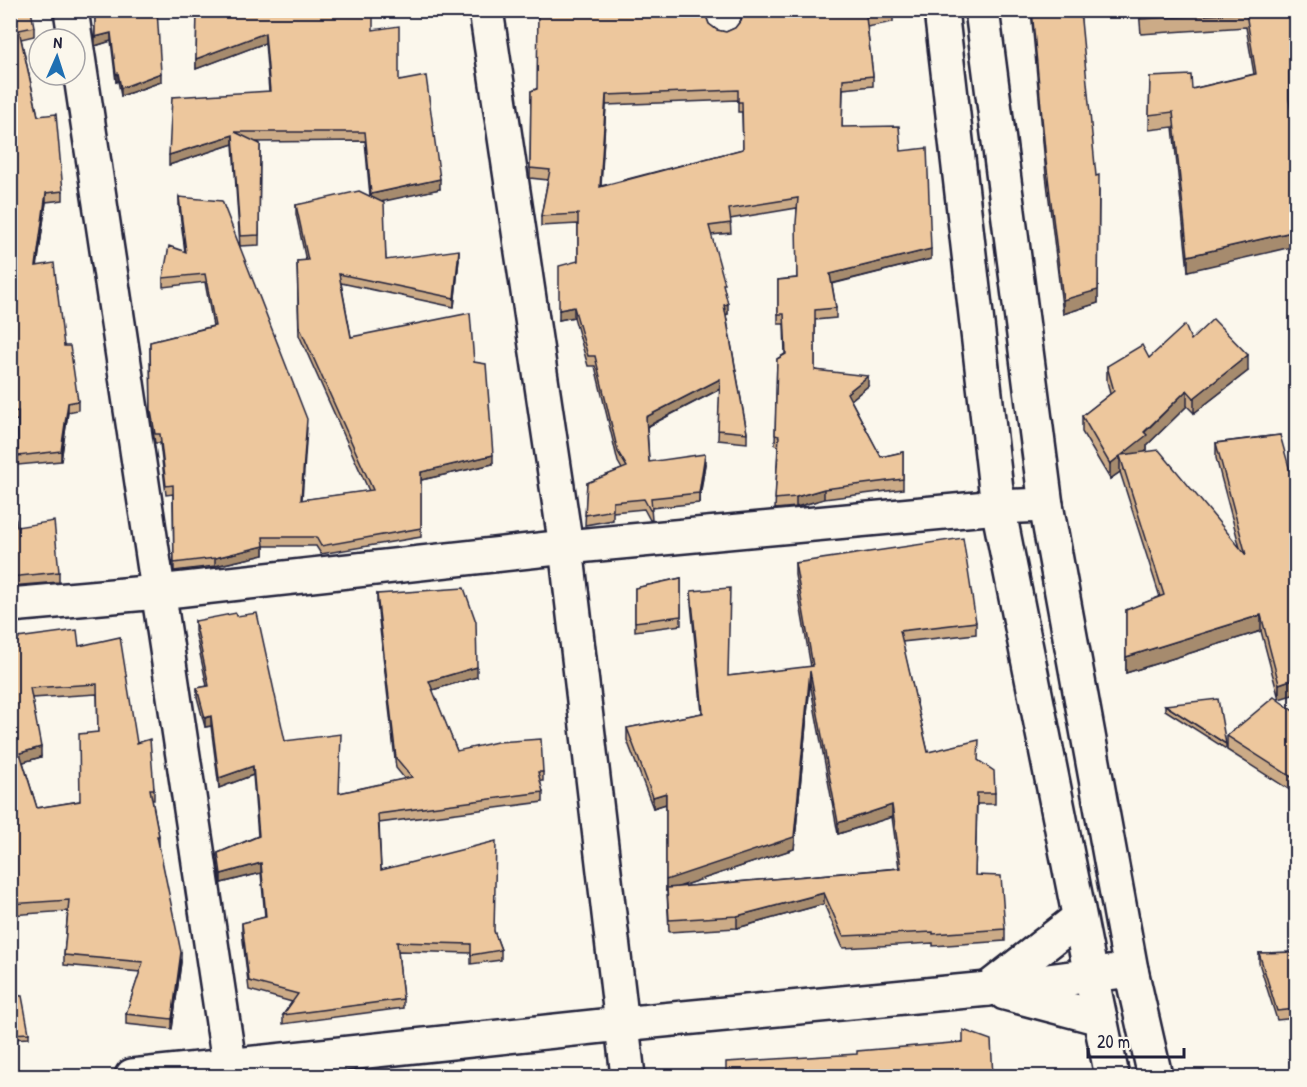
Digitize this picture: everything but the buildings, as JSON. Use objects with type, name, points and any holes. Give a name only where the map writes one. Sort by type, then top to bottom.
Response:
[{"type":"street","points":[[71,10],[231,1072]]},
{"type":"street","points":[[486,10],[566,546],[628,1077]]},
{"type":"street","points":[[941,10],[998,507],[1112,1077]]},
{"type":"street","points":[[982,10],[1046,505],[1131,970],[1155,1077]]},
{"type":"street","points":[[10,605],[158,592],[566,546],[998,507],[1046,505]]},
{"type":"street","points":[[988,989],[1079,918]]},
{"type":"street","points":[[132,1077],[231,1072],[621,1024],[988,989],[1131,970]]},
{"type":"street","points":[[988,989],[1100,1018]]}]
